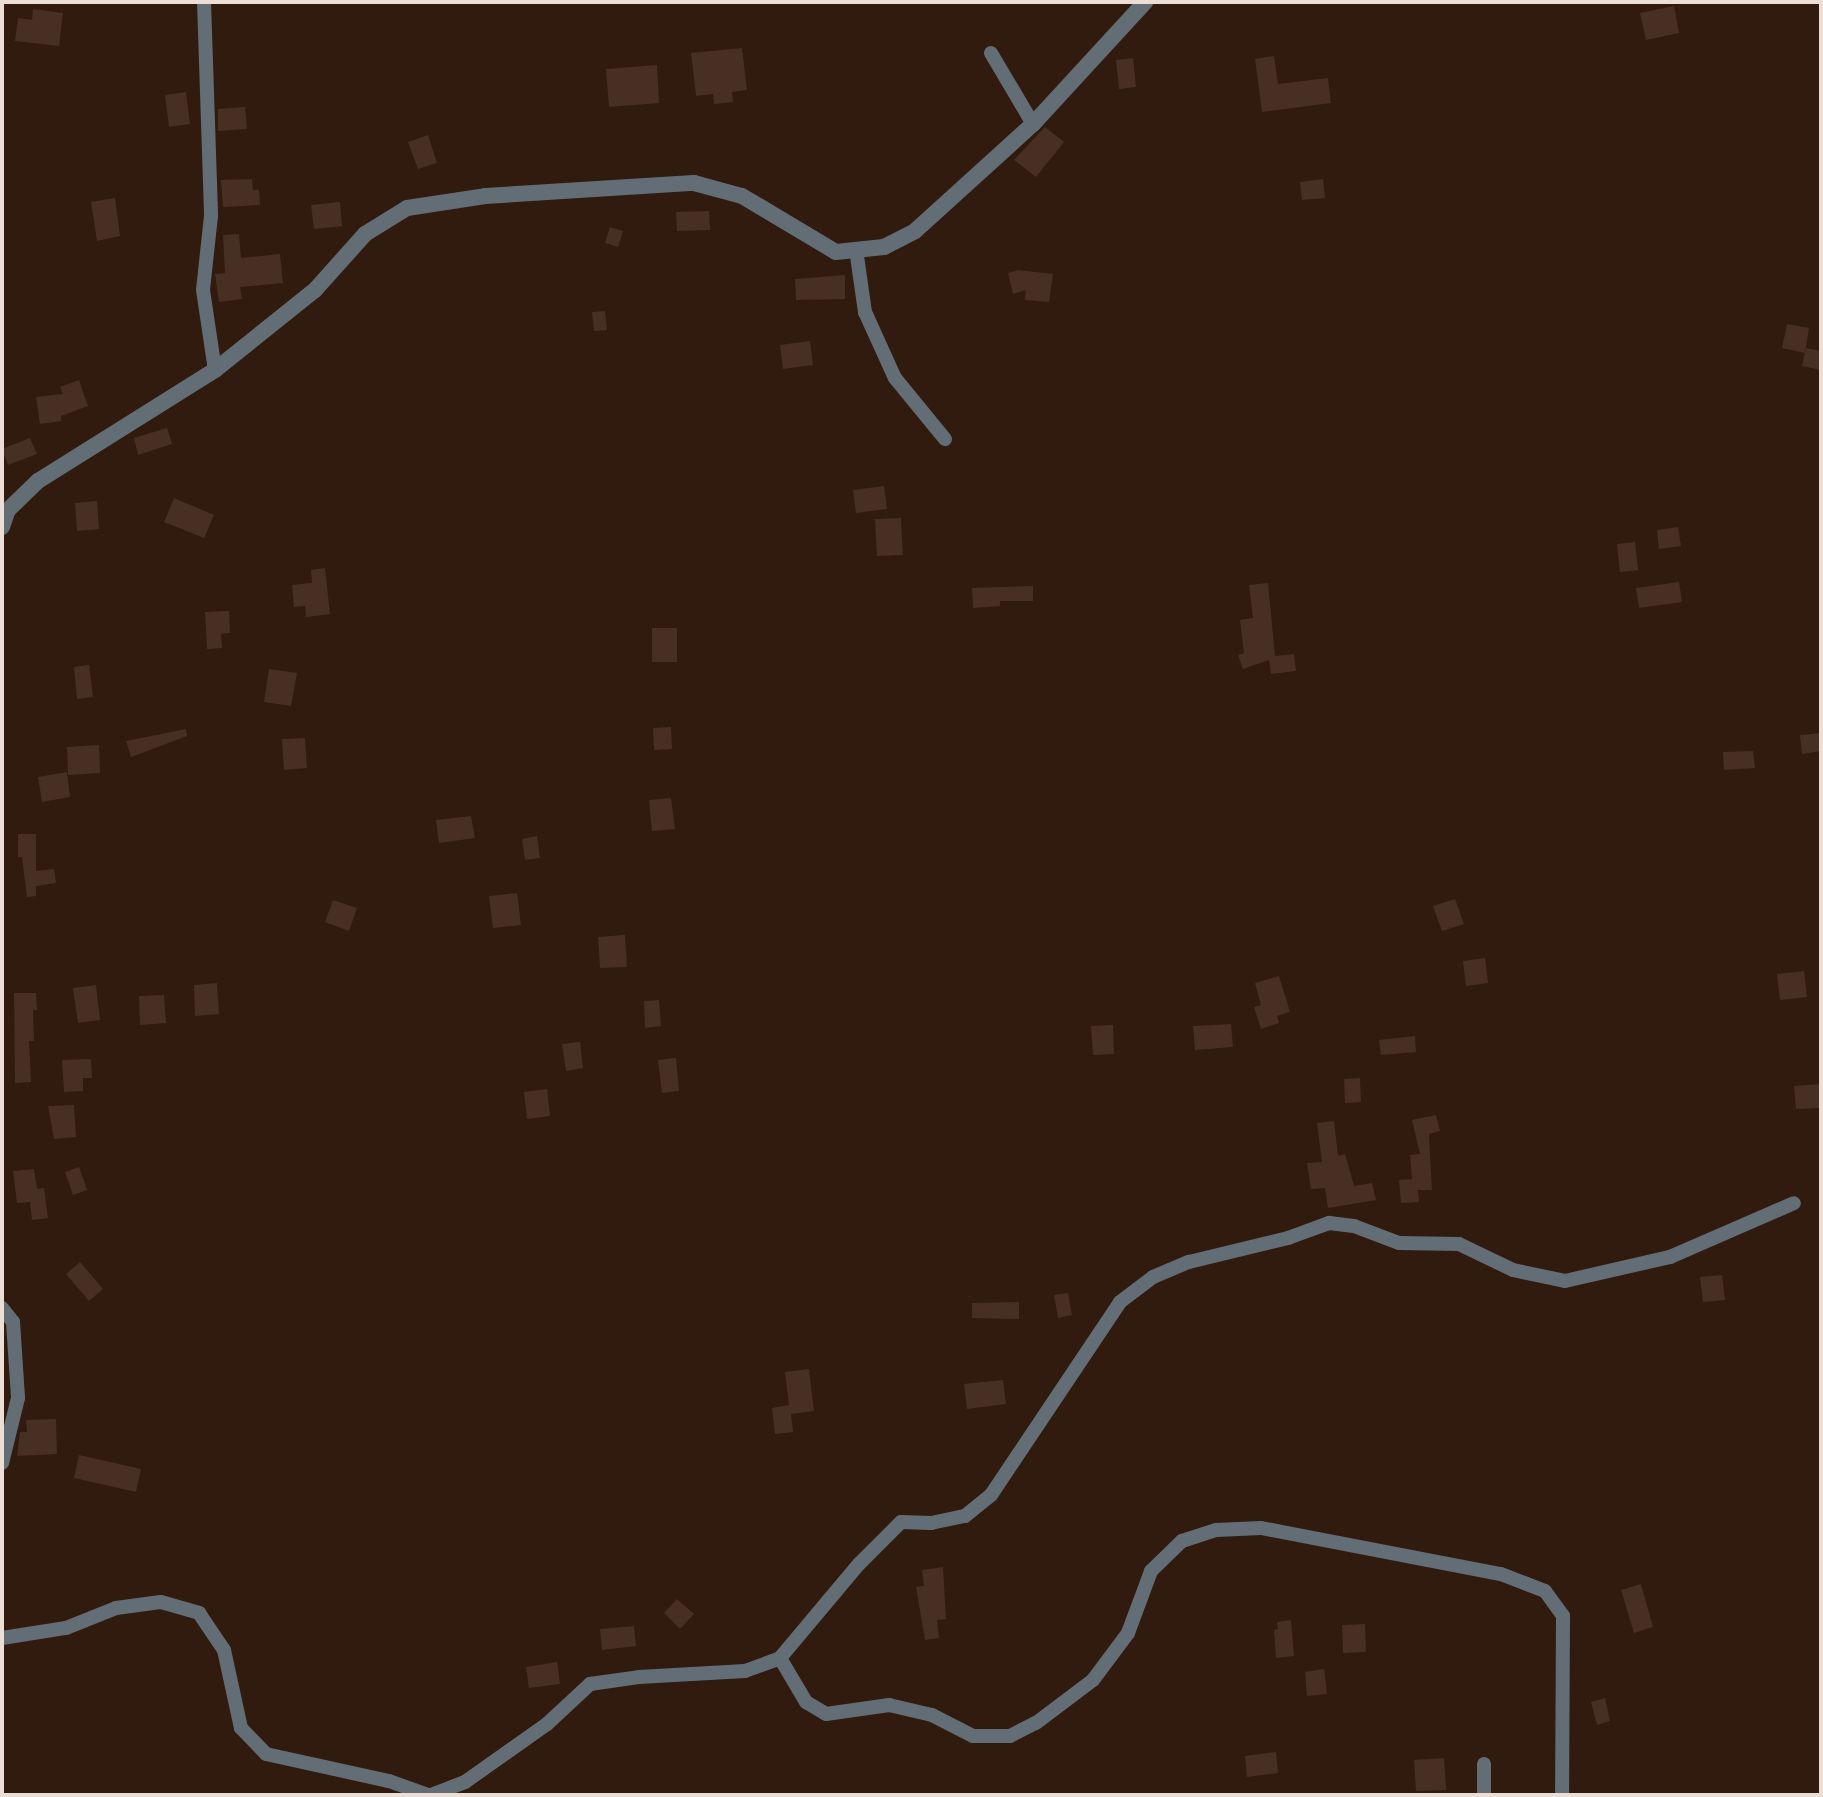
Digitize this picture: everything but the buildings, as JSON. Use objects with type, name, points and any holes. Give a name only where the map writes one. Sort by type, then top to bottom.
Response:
[{"type":"street","points":[[204,2],[211,216],[203,290],[215,370]]},
{"type":"street","points":[[2,527],[8,510],[38,481],[215,370],[315,290],[365,234],[407,208],[485,196],[694,183],[742,196],[836,252],[884,247],[915,231],[1033,124],[1145,2]]},
{"type":"street","points":[[991,53],[1033,124]]},
{"type":"street","points":[[856,249],[865,312],[895,378],[945,439]]},
{"type":"street","points":[[2,1638],[66,1628],[116,1608],[161,1602],[199,1613],[224,1650],[241,1728],[266,1754],[389,1781],[430,1795],[465,1782],[547,1724],[590,1684],[698,1672],[745,1671],[780,1658],[859,1564],[901,1522],[931,1523],[965,1516],[991,1495],[1120,1302],[1153,1277],[1189,1262],[1288,1238],[1329,1223],[1354,1226],[1399,1243],[1459,1244],[1513,1270],[1565,1281],[1670,1257],[1794,1203]]},
{"type":"street","points":[[2,1308],[13,1322],[18,1398],[2,1463]]},
{"type":"street","points":[[780,1658],[806,1702],[826,1714],[889,1705],[932,1715],[973,1736],[1010,1736],[1036,1723],[1093,1680],[1128,1633],[1151,1571],[1182,1541],[1216,1530],[1261,1528],[1501,1574],[1545,1591],[1563,1616],[1562,1795]]},
{"type":"street","points":[[1484,1764],[1484,1795]]}]
